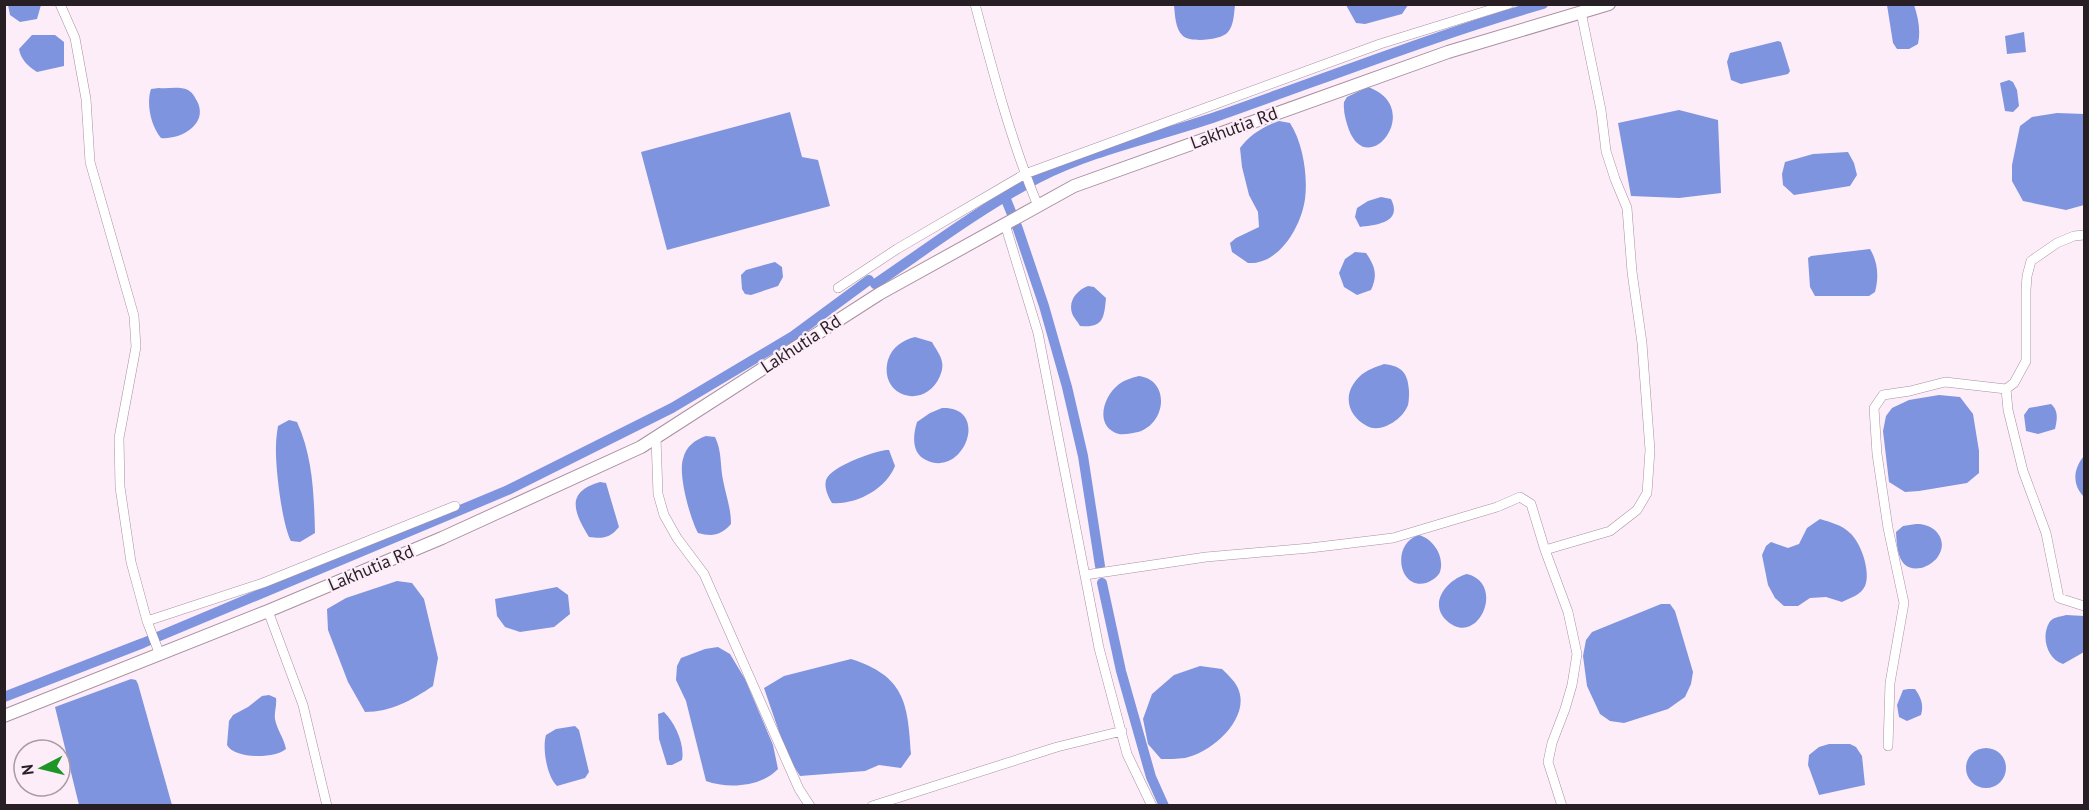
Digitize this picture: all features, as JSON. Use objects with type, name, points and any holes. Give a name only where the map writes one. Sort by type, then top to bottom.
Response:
[{"type":"street","points":[[60,4],[75,38],[86,99],[90,162],[134,316],[136,347],[119,438],[120,487],[131,562],[147,621],[160,655]]},
{"type":"street","points":[[975,4],[1001,99],[1025,174],[1038,206]]},
{"type":"street","points":[[838,288],[897,249],[1025,174],[1380,44],[1509,4]]},
{"type":"street","name":"Lakhutia Rd","points":[[4,716],[268,612],[442,538],[641,447],[879,294],[1074,186],[1448,52],[1609,4]]},
{"type":"street","points":[[1545,550],[1610,531],[1637,510],[1647,493],[1650,450],[1642,343],[1632,273],[1627,208],[1606,151],[1601,110],[1581,12]]},
{"type":"street","points":[[1005,224],[1038,333],[1099,648],[1127,754],[1152,806]]},
{"type":"street","points":[[1888,746],[1890,683],[1905,603],[1882,492],[1874,408],[1883,395],[1945,382],[2006,389],[2014,383],[2026,361],[2026,290],[2031,261],[2057,243],[2074,236],[2085,235]]},
{"type":"street","points":[[2006,389],[2008,410],[2020,459],[2046,534],[2059,598],[2085,606]]},
{"type":"street","points":[[656,438],[658,494],[664,515],[677,538],[704,574],[799,789],[810,806]]},
{"type":"street","points":[[1085,575],[1206,557],[1393,538],[1497,507],[1520,497],[1531,504],[1568,612],[1577,654],[1572,685],[1552,743],[1548,762],[1562,806]]},
{"type":"street","points":[[147,621],[263,583],[455,506]]},
{"type":"street","points":[[268,612],[303,705],[327,806]]},
{"type":"street","points":[[872,806],[1057,747],[1122,731]]},
{"type":"water","points":[[8,4],[41,5],[37,19],[20,22],[10,15]]},
{"type":"water","points":[[1174,5],[1235,5],[1231,26],[1225,35],[1199,40],[1183,36],[1178,29]]},
{"type":"water","points":[[1346,5],[1408,5],[1402,14],[1365,24],[1356,23]]},
{"type":"water","points":[[1887,5],[1914,5],[1919,24],[1918,44],[1909,49],[1897,49],[1893,43]]},
{"type":"water","points":[[2024,32],[2026,52],[2007,54],[2005,36]]},
{"type":"water","points":[[32,35],[55,35],[64,42],[64,66],[37,72],[28,65],[19,49]]},
{"type":"water","points":[[1781,42],[1790,71],[1788,74],[1741,84],[1731,80],[1727,62],[1730,53]]},
{"type":"water","points":[[2009,80],[2013,82],[2017,90],[2019,106],[2013,112],[2005,111],[2000,83]]},
{"type":"water","points":[[1368,87],[1384,97],[1392,109],[1392,123],[1387,135],[1379,144],[1368,148],[1358,144],[1349,130],[1344,102],[1347,97]]},
{"type":"water","points":[[151,89],[190,91],[200,109],[199,117],[191,129],[169,138],[161,138],[157,133],[152,121],[149,101]]},
{"type":"water","points":[[1679,110],[1718,120],[1721,193],[1679,198],[1631,196],[1618,123]]},
{"type":"water","points":[[790,112],[802,157],[818,160],[830,206],[667,250],[641,152]]},
{"type":"water","points":[[2057,113],[2084,114],[2084,205],[2066,210],[2023,201],[2012,181],[2012,165],[2020,126],[2032,117]]},
{"type":"water","points":[[1279,121],[1290,123],[1304,160],[1306,180],[1303,210],[1293,232],[1279,251],[1259,262],[1248,263],[1232,252],[1230,243],[1259,227],[1258,212],[1249,195],[1240,148],[1257,132]]},
{"type":"water","points":[[1848,152],[1857,175],[1850,186],[1794,195],[1783,185],[1782,174],[1785,162],[1813,154]]},
{"type":"water","points":[[1381,197],[1391,199],[1394,207],[1391,218],[1380,224],[1360,227],[1355,217],[1357,208]]},
{"type":"water","points":[[1870,249],[1877,270],[1875,292],[1869,296],[1815,296],[1810,287],[1808,258]]},
{"type":"water","points":[[1355,252],[1366,253],[1372,262],[1375,275],[1371,290],[1357,295],[1344,287],[1339,273],[1345,259]]},
{"type":"water","points":[[775,262],[782,267],[783,277],[778,286],[751,295],[745,294],[742,289],[741,275],[746,270]]},
{"type":"water","points":[[1088,286],[1094,287],[1106,298],[1103,317],[1098,324],[1080,326],[1073,315],[1071,304],[1077,293]]},
{"type":"water","points":[[915,337],[932,342],[940,357],[942,371],[933,387],[914,396],[896,391],[887,373],[888,360],[892,351],[902,342]]},
{"type":"water","points":[[1384,364],[1400,369],[1405,375],[1409,393],[1408,403],[1397,420],[1385,427],[1373,428],[1360,421],[1351,410],[1350,390],[1359,377]]},
{"type":"water","points":[[1139,376],[1149,379],[1156,385],[1160,393],[1159,411],[1155,420],[1148,427],[1138,432],[1119,434],[1106,425],[1105,404],[1118,385]]},
{"type":"water","points":[[1939,395],[1960,397],[1973,414],[1979,451],[1979,473],[1967,483],[1905,492],[1889,482],[1883,431],[1886,416],[1892,408],[1909,400]]},
{"type":"water","points":[[2051,404],[2057,419],[2055,429],[2038,434],[2026,431],[2024,415],[2029,408]]},
{"type":"water","points":[[942,408],[957,410],[966,418],[968,429],[967,440],[961,451],[951,460],[940,463],[921,457],[914,438],[917,422]]},
{"type":"water","points":[[289,420],[297,422],[302,435],[313,490],[315,533],[300,542],[291,541],[288,533],[282,509],[277,467],[278,426]]},
{"type":"water","points":[[706,436],[715,437],[717,442],[731,518],[731,524],[727,528],[712,535],[698,533],[688,507],[682,475],[686,450]]},
{"type":"water","points":[[889,450],[895,466],[885,482],[860,498],[832,503],[826,486],[829,475],[853,460]]},
{"type":"water","points":[[2084,456],[2084,497],[2077,487],[2075,477]]},
{"type":"water","points":[[600,482],[606,483],[619,527],[606,537],[589,537],[576,511],[577,497],[589,486]]},
{"type":"water","points":[[1820,519],[1836,524],[1854,538],[1866,565],[1865,586],[1858,594],[1842,602],[1826,597],[1810,598],[1798,606],[1784,606],[1775,598],[1768,585],[1762,555],[1766,546],[1771,542],[1788,548],[1799,544],[1807,528]]},
{"type":"water","points":[[1916,524],[1929,526],[1934,530],[1942,545],[1941,552],[1934,561],[1923,567],[1913,568],[1903,563],[1900,558],[1896,532],[1903,526]]},
{"type":"water","points":[[1419,535],[1433,544],[1441,560],[1439,574],[1426,583],[1409,580],[1402,565],[1404,547]]},
{"type":"water","points":[[1467,574],[1479,580],[1485,590],[1486,601],[1477,621],[1468,627],[1457,627],[1446,620],[1441,613],[1440,599],[1447,586]]},
{"type":"water","points":[[397,581],[412,583],[424,599],[438,658],[433,686],[401,704],[384,710],[365,712],[348,682],[328,630],[327,609],[346,598]]},
{"type":"water","points":[[557,587],[568,595],[570,614],[554,627],[520,632],[505,627],[497,616],[495,599]]},
{"type":"water","points":[[1661,604],[1670,604],[1675,611],[1693,672],[1691,684],[1685,697],[1668,709],[1624,723],[1610,721],[1600,714],[1587,686],[1583,656],[1586,640],[1592,632]]},
{"type":"water","points":[[2066,615],[2084,616],[2084,652],[2063,664],[2049,653],[2046,635],[2050,621]]},
{"type":"water","points":[[718,647],[730,654],[745,679],[773,745],[778,769],[763,780],[754,783],[724,785],[706,781],[686,701],[676,680],[677,666],[681,658]]},
{"type":"water","points":[[851,659],[882,674],[900,693],[908,720],[911,754],[901,768],[879,765],[865,771],[800,776],[787,755],[764,688],[784,676]]},
{"type":"water","points":[[1200,666],[1222,669],[1232,679],[1239,691],[1241,702],[1238,713],[1226,734],[1206,750],[1185,758],[1161,759],[1148,744],[1143,719],[1152,694],[1174,675]]},
{"type":"water","points":[[131,679],[136,680],[172,805],[79,805],[72,776],[72,738],[63,738],[55,707]]},
{"type":"water","points":[[1915,689],[1922,708],[1921,715],[1907,721],[1899,717],[1897,705],[1903,690]]},
{"type":"water","points":[[269,695],[276,698],[275,719],[286,749],[264,756],[246,755],[231,750],[227,745],[229,721],[233,715],[262,696]]},
{"type":"water","points":[[664,712],[672,722],[682,747],[682,760],[672,765],[667,765],[659,739],[658,714]]},
{"type":"water","points":[[575,726],[579,730],[589,772],[585,778],[557,786],[550,776],[546,762],[546,735],[556,729]]},
{"type":"water","points":[[1829,744],[1850,744],[1856,747],[1862,756],[1865,785],[1819,795],[1808,765],[1809,755],[1819,747]]},
{"type":"water","points":[[1986,748],[2000,754],[2006,768],[2000,782],[1986,788],[1972,782],[1966,768],[1972,754]]},
{"type":"waterway","points":[[875,284],[996,202],[1060,168],[1104,151],[1195,124],[1461,30],[1543,4]]},
{"type":"waterway","points":[[1005,197],[1044,306],[1067,387],[1083,456],[1100,566]]},
{"type":"waterway","points":[[4,697],[143,643],[508,490],[672,408],[793,336],[869,280]]},
{"type":"waterway","points":[[1102,583],[1121,671],[1151,777],[1164,806]]}]
